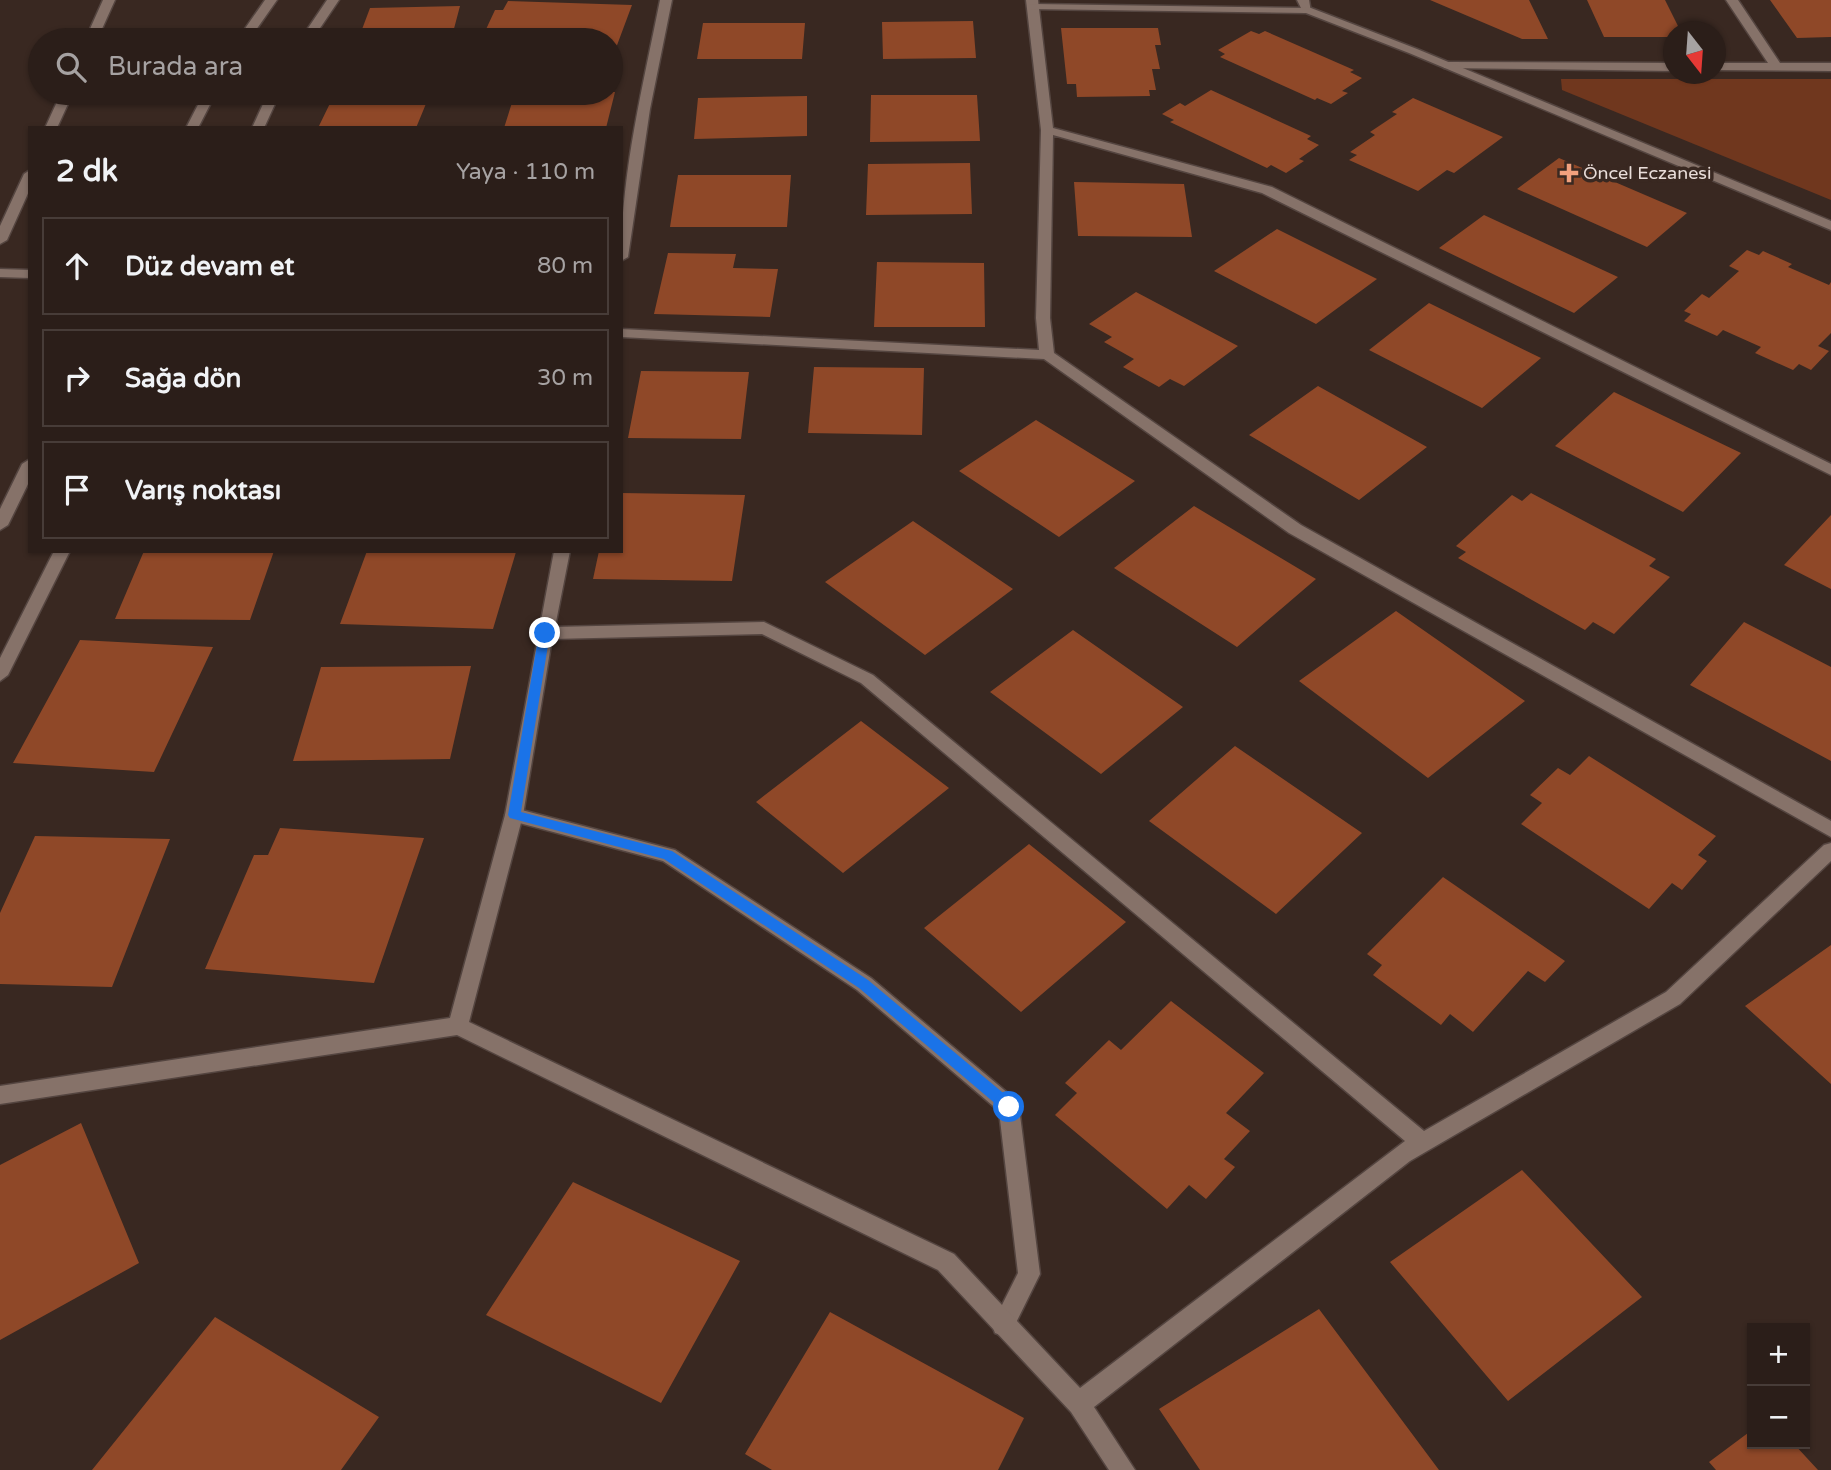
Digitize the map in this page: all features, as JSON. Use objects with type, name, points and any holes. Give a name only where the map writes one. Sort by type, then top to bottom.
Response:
[{"type":"street","points":[[96,28],[109,0]]},
{"type":"street","points":[[251,28],[271,0]]},
{"type":"street","points":[[314,28],[333,0]]},
{"type":"street","points":[[623,245],[666,0]]},
{"type":"street","points":[[1732,0],[1776,67]]},
{"type":"street","points":[[1046,355],[1044,318],[1047,130],[1036,51],[1033,4],[1305,5],[1831,226]]},
{"type":"street","points":[[1448,66],[1663,67]]},
{"type":"street","points":[[1726,67],[1831,67]]},
{"type":"street","points":[[52,126],[62,105]]},
{"type":"street","points":[[193,126],[204,105]]},
{"type":"street","points":[[259,126],[269,105]]},
{"type":"street","points":[[1047,130],[1267,190],[1831,470]]},
{"type":"street","points":[[0,240],[28,178]]},
{"type":"street","points":[[0,273],[28,274]]},
{"type":"street","points":[[623,333],[1046,355],[1295,529],[1831,830]]},
{"type":"street","points":[[0,525],[28,468]]},
{"type":"street","points":[[0,675],[61,553]]},
{"type":"street","points":[[458,1026],[514,815],[562,553]]},
{"type":"street","points":[[545,633],[764,628],[867,679],[1424,1144]]},
{"type":"street","points":[[514,815],[668,855],[864,984],[1009,1107],[1029,1274],[1003,1325]]},
{"type":"street","points":[[1079,1404],[1403,1154],[1673,998],[1831,850]]},
{"type":"street","points":[[0,1095],[458,1026],[946,1262],[1079,1404],[1123,1470]]},
{"type":"shaded area","points":[[1561,79],[1663,79],[1663,84],[1726,84],[1726,79],[1831,79],[1831,200],[1562,90]]},
{"type":"building","points":[[1430,0],[1529,0],[1548,39],[1522,39]]},
{"type":"building","points":[[1587,0],[1665,0],[1676,21],[1663,21],[1663,37],[1604,37]]},
{"type":"building","points":[[1770,0],[1831,0],[1831,37],[1797,38]]},
{"type":"building","points":[[508,1],[632,5],[623,29],[487,28],[495,10],[503,10]]},
{"type":"building","points":[[460,6],[454,28],[362,28],[370,8]]},
{"type":"building","points":[[973,21],[976,58],[883,59],[882,22]]},
{"type":"building","points":[[703,23],[805,23],[802,59],[697,59]]},
{"type":"building","points":[[1061,28],[1158,28],[1161,45],[1155,45],[1160,69],[1152,69],[1156,90],[1149,90],[1150,96],[1077,97],[1076,84],[1067,84]]},
{"type":"building","points":[[1251,31],[1259,34],[1265,31],[1354,70],[1350,72],[1362,78],[1342,91],[1348,93],[1331,104],[1317,98],[1315,100],[1220,57],[1225,54],[1218,50]]},
{"type":"building","points":[[1211,90],[1311,136],[1307,139],[1319,145],[1299,159],[1304,161],[1286,173],[1271,165],[1267,168],[1170,122],[1174,120],[1162,114],[1180,103],[1185,106]]},
{"type":"building","points":[[871,95],[977,95],[980,141],[870,142]]},
{"type":"building","points":[[807,96],[807,136],[694,139],[698,98]]},
{"type":"building","points":[[1413,98],[1503,137],[1454,173],[1447,170],[1418,191],[1349,160],[1357,155],[1350,152],[1375,135],[1370,132],[1397,114],[1392,112]]},
{"type":"building","points":[[329,105],[425,105],[417,126],[319,126]]},
{"type":"building","points":[[511,105],[612,105],[606,126],[505,126]]},
{"type":"building","points":[[1559,158],[1687,213],[1647,247],[1517,189]]},
{"type":"building","points":[[970,163],[972,214],[866,215],[868,164]]},
{"type":"building","points":[[678,175],[791,175],[787,227],[670,227]]},
{"type":"building","points":[[1074,182],[1184,184],[1192,237],[1078,236]]},
{"type":"building","points":[[1484,215],[1618,277],[1574,313],[1439,248]]},
{"type":"building","points":[[1277,229],[1377,279],[1316,324],[1214,271]]},
{"type":"building","points":[[1747,250],[1759,255],[1763,251],[1792,264],[1788,267],[1829,285],[1831,282],[1831,333],[1818,346],[1829,351],[1811,370],[1799,364],[1793,370],[1755,353],[1761,347],[1723,330],[1717,336],[1684,321],[1691,314],[1684,311],[1702,294],[1709,298],[1739,271],[1729,266]]},
{"type":"building","points":[[668,253],[736,254],[733,268],[778,269],[770,317],[654,314]]},
{"type":"building","points":[[877,262],[984,263],[985,327],[874,327]]},
{"type":"building","points":[[1136,292],[1238,346],[1184,386],[1170,379],[1159,387],[1123,367],[1134,359],[1104,342],[1112,337],[1089,324]]},
{"type":"building","points":[[1429,303],[1541,358],[1482,408],[1369,350]]},
{"type":"building","points":[[814,367],[924,368],[922,435],[808,433]]},
{"type":"building","points":[[641,371],[749,372],[741,439],[628,438]]},
{"type":"building","points":[[1318,386],[1427,447],[1359,500],[1249,435]]},
{"type":"building","points":[[1614,392],[1741,453],[1683,512],[1555,446]]},
{"type":"building","points":[[1036,420],[1135,481],[1059,537],[959,471]]},
{"type":"building","points":[[623,493],[745,495],[732,581],[593,579],[599,553],[623,553]]},
{"type":"building","points":[[1531,493],[1656,559],[1649,566],[1670,577],[1614,634],[1593,622],[1585,630],[1458,558],[1466,552],[1456,546],[1512,495],[1522,501]]},
{"type":"building","points":[[1194,506],[1316,579],[1237,647],[1114,568]]},
{"type":"building","points":[[1831,515],[1831,589],[1784,565]]},
{"type":"building","points":[[913,521],[1013,589],[925,655],[825,582]]},
{"type":"building","points":[[143,553],[273,553],[250,620],[115,619]]},
{"type":"building","points":[[366,553],[516,553],[493,629],[340,624]]},
{"type":"building","points":[[1396,611],[1525,701],[1428,778],[1299,681]]},
{"type":"building","points":[[1744,622],[1831,667],[1831,761],[1690,685]]},
{"type":"building","points":[[1073,630],[1183,707],[1101,774],[990,692]]},
{"type":"building","points":[[80,640],[213,647],[154,772],[13,763]]},
{"type":"building","points":[[471,666],[450,759],[293,761],[321,667]]},
{"type":"building","points":[[861,721],[949,788],[843,873],[756,802]]},
{"type":"building","points":[[1235,746],[1362,833],[1276,914],[1149,821]]},
{"type":"building","points":[[1589,756],[1716,836],[1698,855],[1707,861],[1682,890],[1672,883],[1649,909],[1521,824],[1542,803],[1530,795],[1558,768],[1570,775]]},
{"type":"building","points":[[280,828],[424,838],[374,983],[205,969],[254,855],[268,855]]},
{"type":"building","points":[[35,836],[170,839],[112,987],[0,984],[0,913]]},
{"type":"building","points":[[1029,844],[1126,922],[1021,1012],[924,928]]},
{"type":"building","points":[[1443,877],[1565,961],[1545,982],[1528,971],[1473,1032],[1450,1014],[1441,1025],[1373,975],[1382,965],[1367,954]]},
{"type":"building","points":[[1831,945],[1831,1084],[1745,1006]]},
{"type":"building","points":[[1171,1001],[1264,1073],[1226,1113],[1250,1131],[1224,1159],[1235,1167],[1206,1199],[1189,1185],[1167,1209],[1055,1115],[1077,1093],[1065,1083],[1109,1040],[1121,1050]]},
{"type":"building","points":[[81,1123],[139,1263],[0,1340],[0,1165]]},
{"type":"building","points":[[1522,1170],[1642,1297],[1508,1401],[1390,1262]]},
{"type":"building","points":[[573,1182],[740,1261],[661,1403],[486,1315]]},
{"type":"building","points":[[1319,1309],[1439,1470],[1200,1470],[1159,1409]]},
{"type":"building","points":[[830,1312],[1024,1418],[998,1470],[772,1470],[745,1454]]},
{"type":"building","points":[[215,1317],[379,1417],[341,1470],[92,1470]]},
{"type":"building","points":[[1747,1434],[1747,1449],[1799,1449],[1818,1470],[1716,1470],[1709,1462]]},
{"type":"place","name":"Öncel Eczanesi","points":[[1569,173]]},
{"type":"route","points":[[545,633],[514,815],[668,855],[864,984],[1009,1107]]}]
